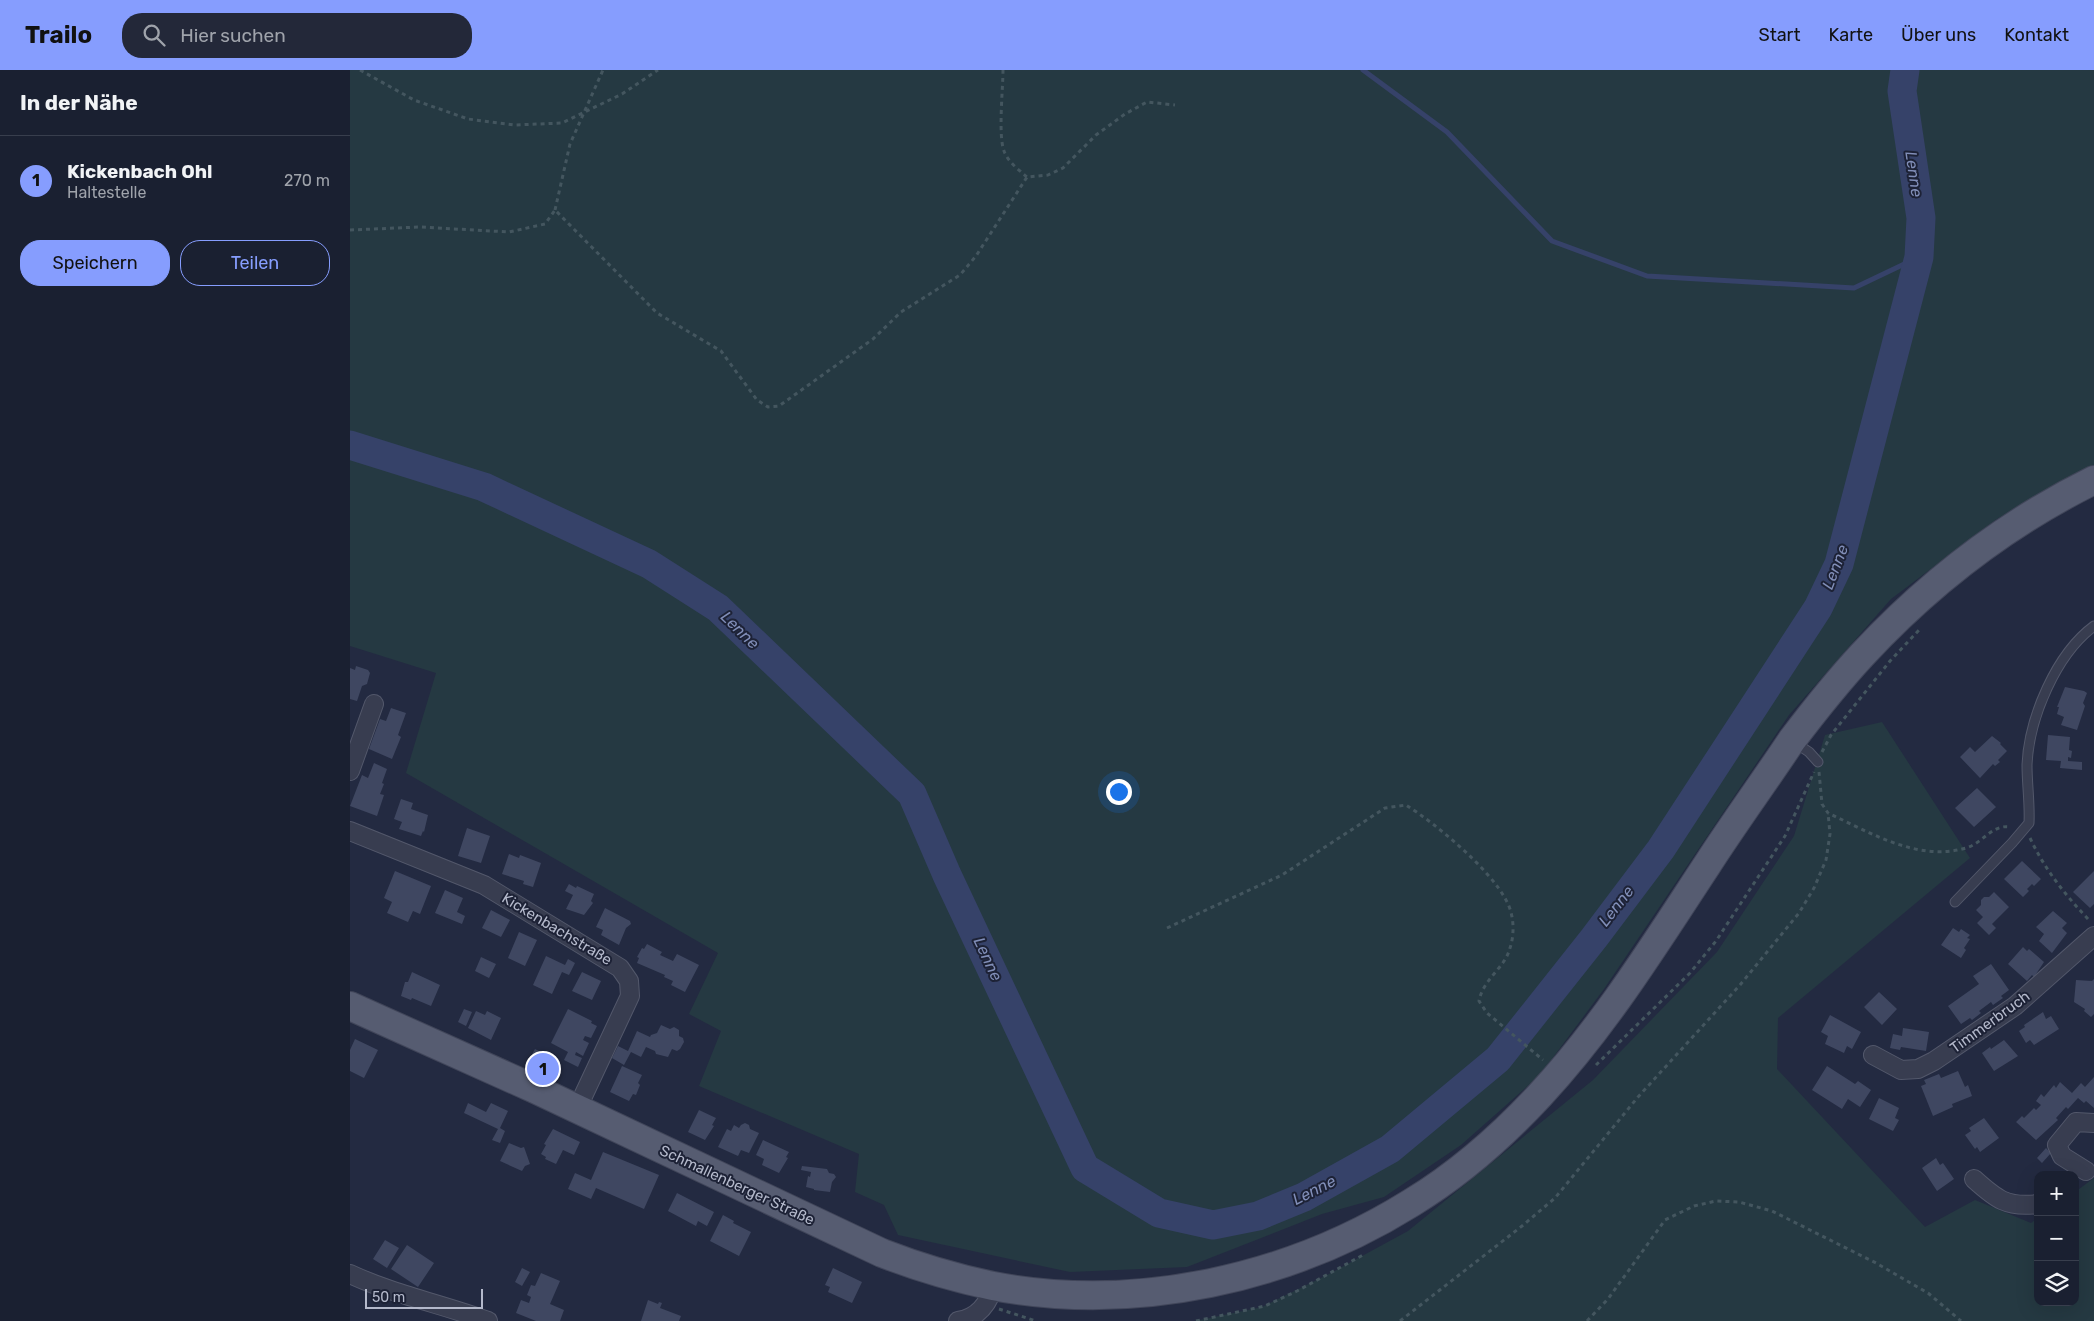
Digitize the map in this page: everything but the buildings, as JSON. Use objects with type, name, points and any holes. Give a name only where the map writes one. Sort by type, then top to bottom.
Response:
[{"type":"main road","name":"Schmallenberger Straße","points":[[350,1006],[577,1109],[882,1253],[934,1271],[990,1295],[1144,1293],[1238,1276],[1284,1263],[1326,1247],[1372,1225],[1443,1182],[1472,1159],[1542,1093],[1605,1017],[1792,740],[1825,697],[1862,655],[1922,596],[1954,569],[2034,512],[2094,480]]},
{"type":"street","points":[[350,771],[374,704]]},
{"type":"street","name":"Kickenbachstraße","points":[[350,831],[484,885],[620,968],[629,981],[630,996],[577,1109]]},
{"type":"street","name":"Timmerbruch","points":[[1873,1055],[1901,1070],[1918,1069],[1934,1061],[2015,1006],[2094,936]]},
{"type":"street","points":[[2085,1172],[2062,1156],[2057,1144],[2076,1122],[2094,1123]]},
{"type":"street","points":[[1974,1179],[1989,1193],[2005,1203],[2021,1206],[2034,1204]]},
{"type":"street","points":[[350,1274],[409,1297],[488,1321]]},
{"type":"street","points":[[958,1321],[978,1314],[990,1295]]},
{"type":"lane","points":[[1955,902],[2029,823],[2027,765],[2034,722],[2057,670],[2071,650],[2094,626]]},
{"type":"lane","points":[[1792,740],[1809,752],[1818,762]]},
{"type":"path","points":[[360,70],[414,100],[468,119],[514,124],[562,123],[622,94],[658,70]]},
{"type":"path","points":[[350,230],[420,227],[509,232],[545,224],[555,210],[570,144],[603,70]]},
{"type":"path","points":[[1003,70],[1001,139],[1004,152],[1011,163],[1027,177],[1048,175],[1062,168],[1096,136],[1125,114],[1147,102],[1175,105]]},
{"type":"path","points":[[555,210],[658,313],[720,352],[757,400],[768,407],[779,406],[873,339],[901,312],[960,275],[976,256],[1027,177]]},
{"type":"path","points":[[1802,798],[1831,736],[1890,661],[1923,627]]},
{"type":"path","points":[[1400,1321],[1555,1198],[1638,1097],[1740,985],[1799,913],[1814,888],[1826,860],[1830,834],[1828,813],[1822,804],[1818,762]]},
{"type":"path","points":[[1166,928],[1282,875],[1385,808],[1406,805],[1426,818],[1452,840],[1480,867],[1506,900],[1513,925],[1510,952],[1480,993],[1479,1000],[1486,1013],[1546,1063]]},
{"type":"path","points":[[1828,813],[1884,839],[1902,846],[1923,850],[1960,849],[1977,842],[1997,828],[2004,826],[2026,828],[2035,849],[2065,896],[2094,925]]},
{"type":"path","points":[[1587,1321],[1608,1299],[1665,1220],[1694,1206],[1716,1201],[1739,1202],[1772,1211],[1876,1263],[1928,1293],[1961,1321]]},
{"type":"path","points":[[990,1295],[1026,1319],[1036,1321]]},
{"type":"shaded area","points":[[350,70],[2094,70],[2094,465],[1997,519],[1891,599],[1789,715],[1604,989],[1540,1075],[1461,1145],[1384,1197],[1322,1214],[1187,1267],[1070,1272],[898,1235],[884,1205],[855,1192],[859,1154],[699,1086],[721,1031],[689,1014],[718,953],[406,773],[436,673],[350,646]]},
{"type":"shaded area","points":[[1882,722],[1970,858],[1778,1018],[1777,1069],[1925,1227],[1975,1200],[2031,1223],[2034,1221],[2034,1306],[2079,1306],[2079,1189],[2094,1178],[2094,1321],[1195,1321],[1262,1307],[1329,1274],[1408,1231],[1593,1080],[1717,952],[1794,836],[1825,735]]},
{"type":"waterway","points":[[1363,70],[1447,132],[1552,241],[1647,276],[1854,288],[1919,257]]},
{"type":"waterway","name":"Lenne","points":[[350,445],[484,487],[649,564],[718,608],[912,794],[947,875],[1085,1168],[1159,1213],[1213,1225],[1258,1216],[1304,1197],[1390,1149],[1498,1059],[1594,938],[1661,849],[1818,608],[1839,564],[1919,257],[1921,218],[1902,91],[1905,70]]},
{"type":"place","name":"Kickenbach Ohl","points":[[543,1069]]}]
